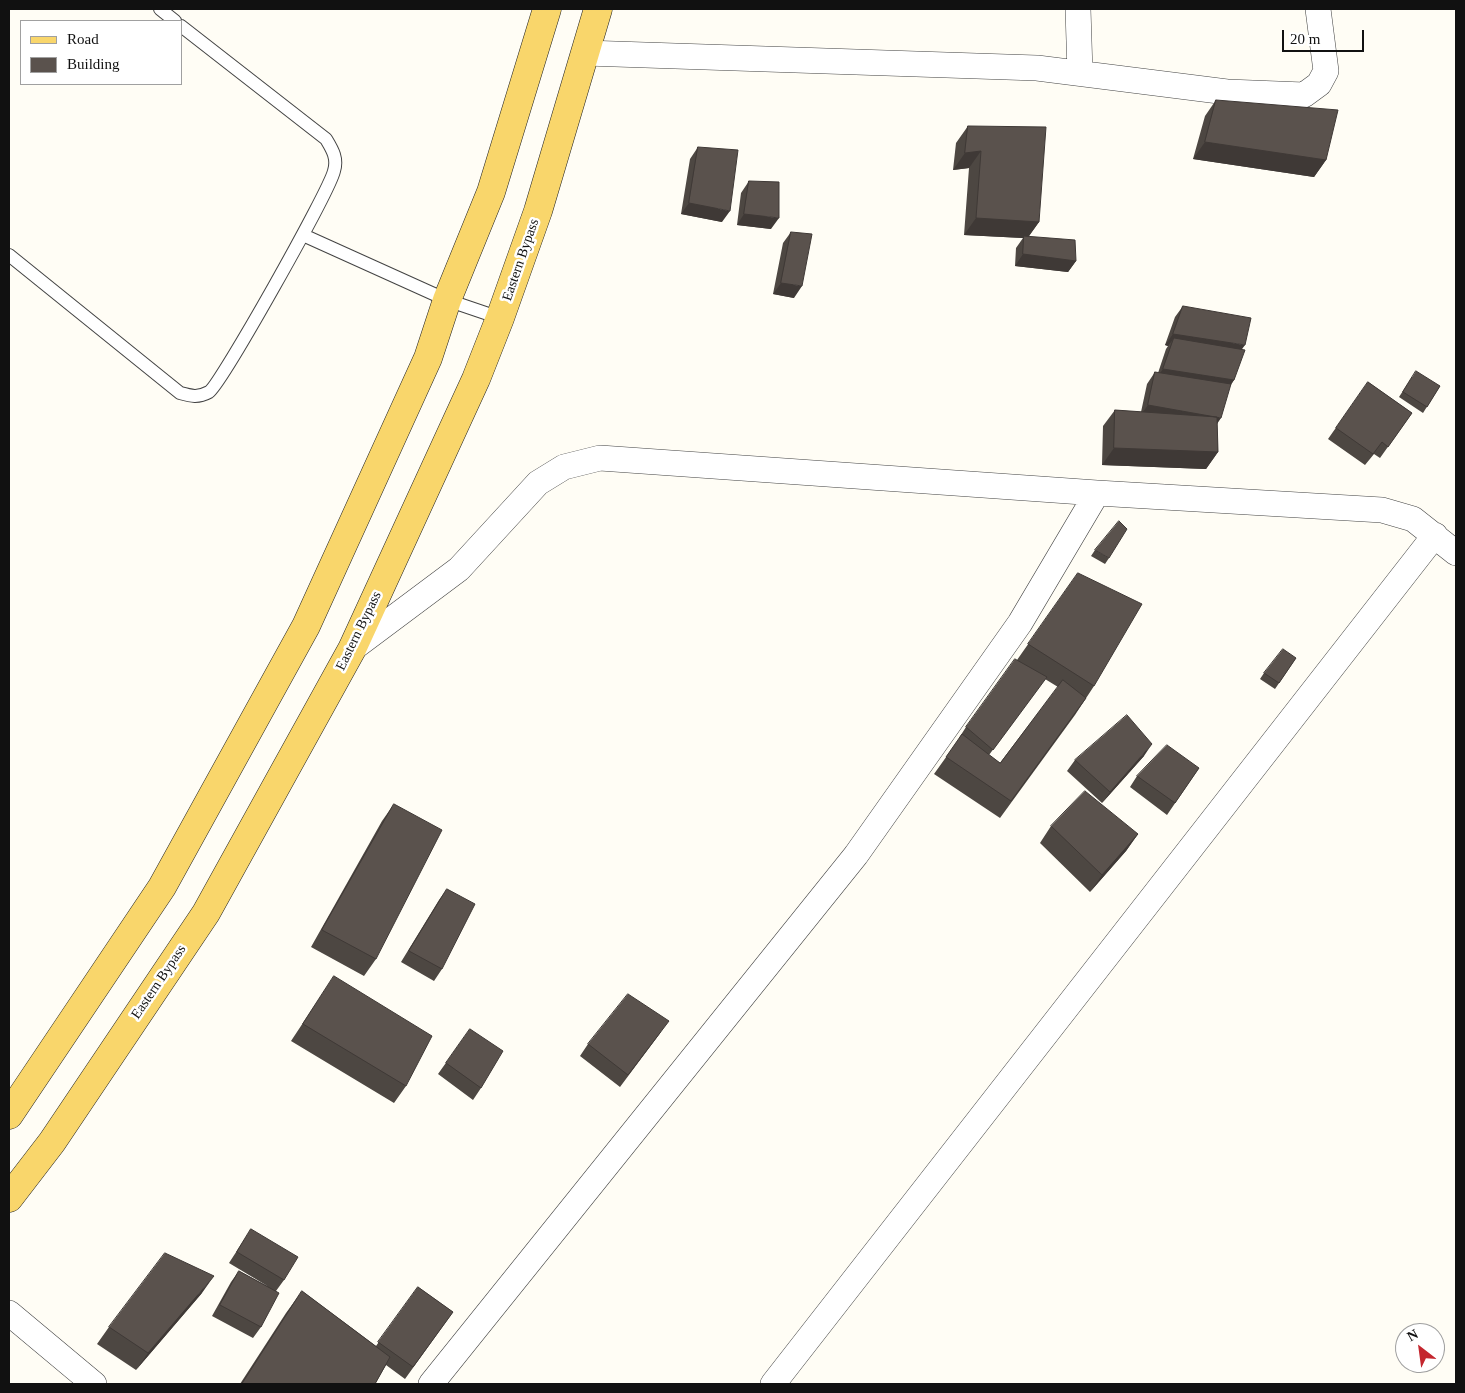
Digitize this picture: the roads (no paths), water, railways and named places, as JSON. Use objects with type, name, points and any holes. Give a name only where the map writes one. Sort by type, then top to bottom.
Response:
[{"type":"main road","points":[[9,1115],[162,887],[306,626],[428,358],[447,300],[491,192],[548,9]]},
{"type":"main road","name":"Eastern Bypass","points":[[9,1198],[52,1142],[206,913],[352,649],[476,379],[500,318],[538,211],[598,9]]},
{"type":"street","points":[[1078,9],[1080,73]]},
{"type":"street","points":[[585,52],[1037,68],[1227,92],[1304,95],[1319,84],[1326,71],[1318,9]]},
{"type":"street","points":[[352,649],[459,569],[538,483],[564,467],[600,458],[1097,493],[1382,510],[1413,519],[1456,553]]},
{"type":"street","points":[[430,1384],[856,855],[1020,623],[1097,493]]},
{"type":"street","points":[[773,1384],[1435,535]]},
{"type":"street","points":[[9,1314],[94,1384]]},
{"type":"lane","points":[[160,9],[175,20]]},
{"type":"lane","points":[[9,255],[180,393],[195,397],[211,391],[247,333],[303,234],[335,170],[334,152],[326,139],[182,27]]},
{"type":"lane","points":[[303,234],[447,300],[500,318]]}]
